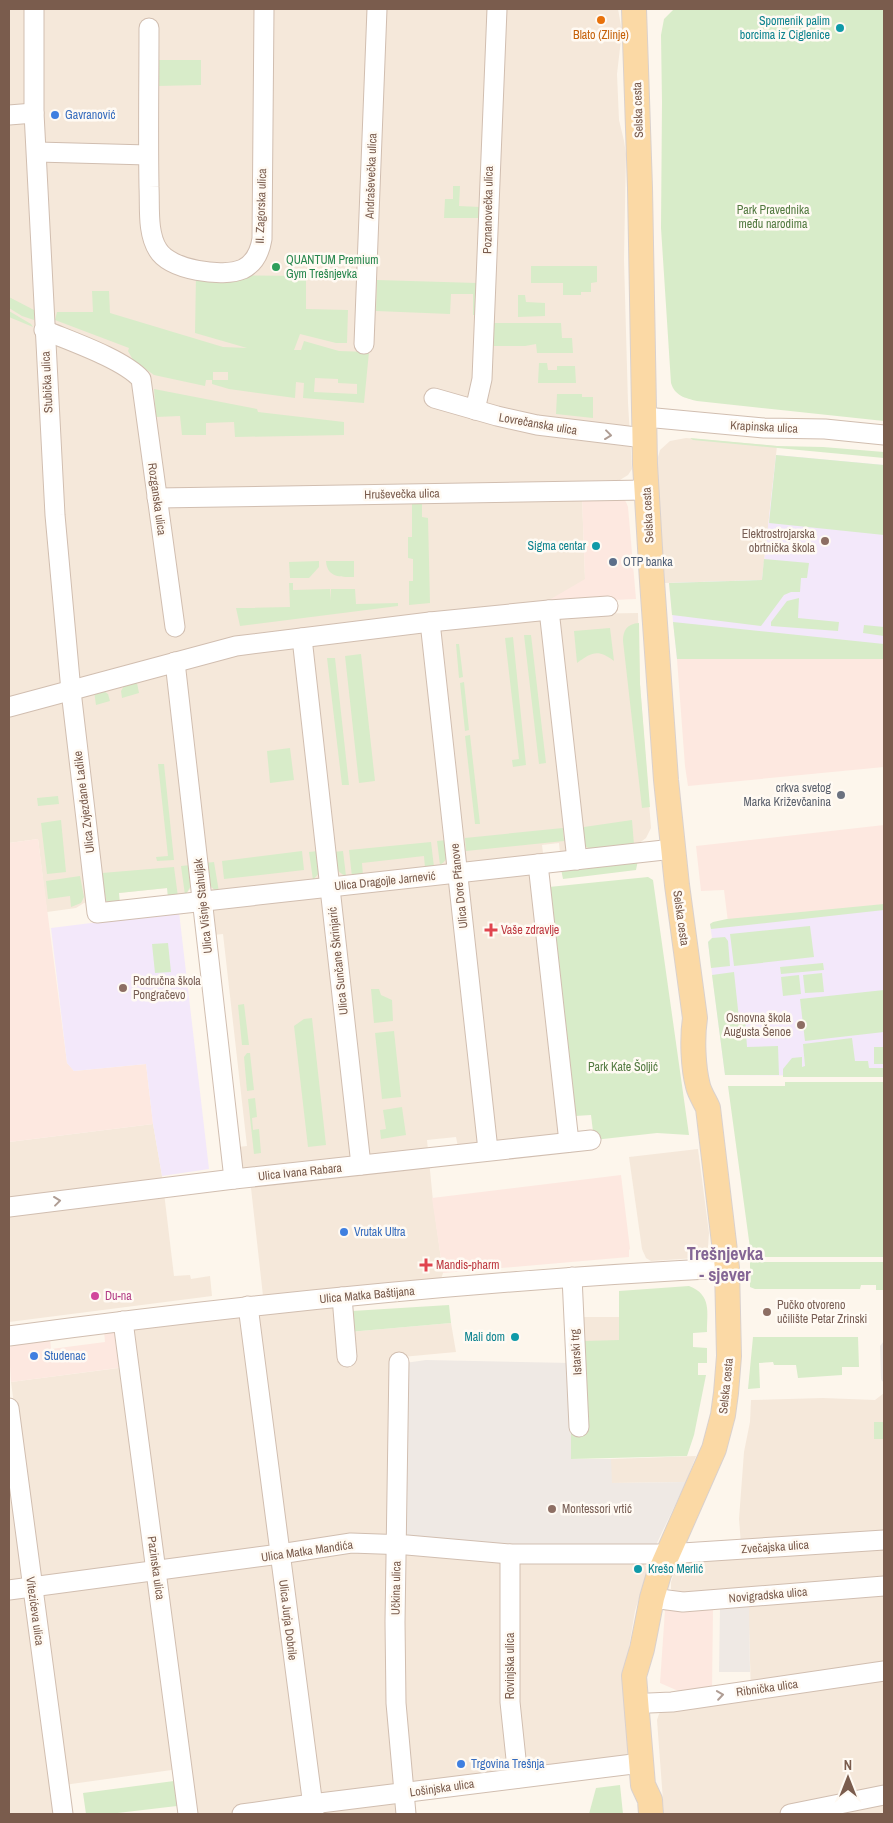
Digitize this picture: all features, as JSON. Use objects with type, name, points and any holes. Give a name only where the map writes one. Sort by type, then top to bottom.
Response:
[{"type":"main road","name":"Selska cesta","points":[[634,9],[637,60],[646,490],[660,703],[673,849],[695,1018],[692,1036],[698,1087],[708,1108],[727,1268],[729,1356],[723,1415],[708,1465],[666,1554],[652,1598],[642,1649],[634,1676],[643,1785],[651,1807]]},
{"type":"main road","name":"Selska cesta","points":[[642,1649],[648,1678],[656,1784],[651,1807]]},
{"type":"street","name":"Stubička ulica","points":[[34,9],[34,113],[44,330],[55,515],[71,690]]},
{"type":"street","name":"II. Zagorska ulica","points":[[149,28],[148,155],[151,229],[154,242],[159,252],[173,263],[194,270],[229,272],[242,270],[250,264],[260,251],[262,239],[264,9]]},
{"type":"street","name":"Andraševečka ulica","points":[[364,344],[377,9]]},
{"type":"street","name":"Poznanovečka ulica","points":[[474,410],[482,379],[497,9]]},
{"type":"street","points":[[9,115],[34,113]]},
{"type":"street","points":[[37,152],[148,155]]},
{"type":"street","name":"Rozganska ulica","points":[[44,330],[85,347],[141,378],[175,627]]},
{"type":"street","name":"Lovrečanska ulica","points":[[434,398],[537,425],[610,435],[644,427]]},
{"type":"street","name":"Krapinska ulica","points":[[644,427],[825,429],[884,435]]},
{"type":"street","name":"Hruševečka ulica","points":[[157,498],[646,490]]},
{"type":"street","points":[[9,707],[236,646],[430,622],[608,606]]},
{"type":"street","points":[[550,610],[577,860]]},
{"type":"street","name":"Ulica Dore Pfanove","points":[[430,622],[488,1150]]},
{"type":"street","name":"Ulica Sunčane Škrinjarić","points":[[302,638],[361,1165]]},
{"type":"street","name":"Ulica Višnje Stahuljak","points":[[175,662],[234,1179]]},
{"type":"street","name":"Ulica Zvjezdane Ladike","points":[[71,690],[97,913]]},
{"type":"street","name":"Ulica Dragojle Jarnević","points":[[97,913],[673,849]]},
{"type":"street","points":[[538,864],[569,1142]]},
{"type":"street","name":"Ulica Ivana Rabara","points":[[9,1207],[234,1179],[591,1140]]},
{"type":"street","name":"Ulica Matka Baštijana","points":[[9,1336],[248,1306],[342,1297],[572,1277],[727,1268]]},
{"type":"street","name":"Istarski trg","points":[[572,1277],[579,1427]]},
{"type":"street","points":[[342,1297],[347,1357]]},
{"type":"street","name":"Ulica Jurja Dobrile","points":[[248,1306],[313,1809]]},
{"type":"street","name":"Pazinska ulica","points":[[123,1321],[188,1814]]},
{"type":"street","name":"Učkina ulica","points":[[399,1362],[396,1703],[406,1814]]},
{"type":"street","name":"Vitezićeva ulica","points":[[9,1408],[63,1814]]},
{"type":"street","name":"Zvečajska ulica","points":[[666,1554],[884,1540]]},
{"type":"street","name":"Ulica Matka Mandića","points":[[9,1590],[351,1544],[396,1545],[510,1554],[666,1554]]},
{"type":"street","name":"Rovinjska ulica","points":[[510,1554],[510,1702],[518,1778]]},
{"type":"street","name":"Novigradska ulica","points":[[652,1598],[683,1602],[884,1586]]},
{"type":"street","name":"Ribnička ulica","points":[[649,1703],[672,1702],[884,1671]]},
{"type":"street","name":"Lošinjska ulica","points":[[242,1814],[313,1809],[403,1793],[641,1763]]},
{"type":"street","points":[[790,1814],[884,1795]]},
{"type":"shaded area","points":[[9,9],[618,9],[622,31],[617,74],[619,120],[626,154],[624,260],[632,469],[628,475],[620,480],[541,482],[582,497],[585,579],[577,614],[638,613],[640,684],[651,828],[646,838],[638,844],[560,853],[559,843],[542,845],[577,1132],[458,1147],[456,1137],[427,1140],[443,1273],[441,1279],[263,1296],[249,1170],[242,1166],[238,1160],[238,1147],[247,1146],[223,934],[213,935],[212,888],[191,888],[185,895],[178,897],[167,888],[119,893],[113,904],[106,901],[84,903],[76,908],[47,912],[38,839],[9,843]]},
{"type":"shaded area","points":[[686,438],[777,446],[762,580],[665,583],[657,468],[658,457],[660,450],[670,441]]},
{"type":"shaded area","name":"Elektrostrojarska obrtnička škola","points":[[776,455],[884,465],[884,659],[677,659],[669,583],[762,580]]},
{"type":"shaded area","points":[[582,497],[623,498],[626,502],[636,599],[544,603],[585,579]]},
{"type":"shaded area","points":[[677,659],[884,659],[884,767],[688,786]]},
{"type":"shaded area","points":[[884,825],[884,905],[728,922],[724,890],[701,891],[696,846]]},
{"type":"shaded area","points":[[38,839],[67,1063],[74,1071],[146,1064],[153,1124],[9,1142],[9,843]]},
{"type":"shaded area","name":"Osnovna škola Augusta Šenoe","points":[[884,905],[884,1076],[725,1075],[708,942],[712,938],[710,924]]},
{"type":"shaded area","name":"Područna škola Pongračevo","points":[[179,912],[209,1169],[162,1176],[153,1124],[146,1064],[74,1071],[67,1063],[51,928]]},
{"type":"shaded area","points":[[153,1124],[162,1176],[174,1276],[190,1275],[191,1279],[210,1276],[212,1296],[9,1322],[9,1142]]},
{"type":"shaded area","points":[[698,1149],[709,1233],[706,1252],[696,1258],[651,1261],[646,1258],[642,1249],[629,1157]]},
{"type":"shaded area","points":[[621,1175],[630,1249],[629,1257],[443,1273],[432,1198]]},
{"type":"shaded area","points":[[334,1306],[338,1333],[451,1323],[456,1352],[391,1358],[646,1566],[647,1573],[635,1611],[629,1647],[630,1754],[428,1785],[401,1814],[193,1814],[186,1768],[64,1785],[11,1382],[134,1366],[133,1329]]},
{"type":"shaded area","points":[[584,1317],[619,1317],[619,1341],[584,1341]]},
{"type":"shaded area","points":[[104,1331],[115,1331],[125,1367],[11,1382],[9,1349],[13,1344],[50,1338],[51,1349],[105,1342]]},
{"type":"shaded area","points":[[884,1341],[884,1382],[881,1379],[880,1346]]},
{"type":"shaded area","points":[[426,1360],[572,1363],[571,1459],[611,1459],[612,1483],[686,1482],[656,1545],[548,1549],[405,1537],[405,1363]]},
{"type":"shaded area","points":[[884,1393],[884,1814],[664,1814],[657,1720],[659,1714],[662,1710],[751,1694],[748,1591],[675,1593],[671,1589],[671,1582],[678,1561],[742,1557],[739,1519],[744,1452],[750,1422],[751,1400],[823,1398],[875,1400]]},
{"type":"shaded area","points":[[696,1456],[686,1482],[611,1483],[611,1459]]},
{"type":"shaded area","points":[[9,1462],[55,1814],[9,1814]]},
{"type":"shaded area","points":[[749,1606],[750,1672],[719,1672],[720,1607]]},
{"type":"shaded area","points":[[713,1608],[712,1690],[683,1693],[660,1683],[665,1610]]},
{"type":"green space","name":"Park Pravednika među narodima","points":[[674,9],[884,9],[884,421],[697,401],[681,396],[675,391],[671,383],[661,228],[661,35],[664,19]]},
{"type":"green space","points":[[158,60],[201,60],[201,85],[158,86]]},
{"type":"green space","points":[[453,186],[460,186],[459,206],[480,207],[479,218],[444,218],[445,199],[453,199]]},
{"type":"green space","points":[[531,266],[597,266],[597,282],[591,283],[591,292],[581,292],[581,295],[563,295],[563,283],[531,283]]},
{"type":"green space","points":[[196,275],[306,276],[306,309],[348,310],[347,343],[336,343],[300,334],[294,350],[301,350],[304,341],[339,351],[369,352],[364,403],[303,398],[304,383],[296,382],[295,398],[229,389],[212,384],[212,380],[206,380],[205,386],[154,375],[133,360],[128,351],[129,348],[55,320],[57,312],[93,312],[92,291],[109,291],[110,313],[223,347],[247,348],[195,333]],"holes":[[[213,372],[228,372],[228,380],[213,380]],[[315,378],[338,379],[338,383],[357,384],[357,394],[314,392]]]},
{"type":"green space","points":[[377,280],[477,283],[476,315],[473,315],[473,294],[451,294],[450,314],[376,311]]},
{"type":"green space","points":[[518,295],[525,295],[526,302],[545,303],[545,316],[518,317]]},
{"type":"green space","points":[[9,297],[34,310],[34,320],[22,316],[9,308]]},
{"type":"green space","points":[[9,311],[31,324],[33,327],[9,317]]},
{"type":"green space","points":[[494,323],[561,323],[562,338],[572,338],[573,353],[537,353],[536,344],[494,346]]},
{"type":"green space","points":[[539,363],[547,363],[548,370],[557,370],[557,366],[575,366],[576,383],[538,383]]},
{"type":"green space","points":[[154,389],[257,409],[258,412],[344,422],[344,435],[235,437],[234,422],[206,423],[206,435],[182,435],[180,416],[156,417]]},
{"type":"green space","points":[[557,394],[582,394],[582,397],[593,397],[593,418],[556,414]]},
{"type":"green space","points":[[690,438],[777,446],[823,447],[884,452],[884,458],[693,440]]},
{"type":"green space","points":[[776,455],[884,465],[884,535],[769,523]]},
{"type":"green space","points":[[412,501],[422,501],[422,517],[428,518],[430,603],[409,605],[409,581],[413,581],[413,559],[408,558],[408,537],[412,537]]},
{"type":"green space","points":[[764,559],[809,563],[807,578],[801,578],[800,592],[791,592],[784,595],[761,626],[672,615],[669,583],[762,580]]},
{"type":"green space","points":[[319,561],[319,567],[309,578],[290,578],[289,562]]},
{"type":"green space","points":[[326,561],[354,561],[354,577],[332,574],[327,567]]},
{"type":"green space","points":[[289,583],[293,583],[293,590],[330,589],[330,601],[331,589],[355,589],[356,604],[398,603],[398,606],[240,626],[236,608],[290,607]]},
{"type":"green space","points":[[799,598],[798,618],[839,622],[838,631],[771,626],[771,622],[787,601]]},
{"type":"green space","points":[[673,622],[884,644],[884,659],[677,659]]},
{"type":"green space","points":[[639,623],[640,684],[650,807],[642,808],[623,641],[626,628]]},
{"type":"green space","points":[[864,625],[884,627],[884,636],[863,633]]},
{"type":"green space","points":[[610,628],[614,661],[604,655],[595,653],[577,663],[574,631]]},
{"type":"green space","points":[[524,635],[531,635],[546,763],[539,764]]},
{"type":"green space","points":[[513,637],[526,765],[513,767],[512,760],[519,759],[505,638]]},
{"type":"green space","points":[[456,644],[459,644],[463,677],[459,678]]},
{"type":"green space","points":[[361,654],[375,781],[359,783],[345,656]]},
{"type":"green space","points":[[327,658],[335,658],[349,785],[342,785]]},
{"type":"green space","points":[[464,682],[469,730],[465,731],[460,683]]},
{"type":"green space","points":[[137,683],[139,693],[122,698],[121,691],[124,686]]},
{"type":"green space","points":[[101,689],[108,694],[110,701],[96,705],[94,691]]},
{"type":"green space","points":[[470,735],[480,824],[475,824],[465,736]]},
{"type":"green space","points":[[290,748],[294,780],[270,783],[267,751]]},
{"type":"green space","points":[[158,764],[164,764],[174,860],[157,861],[156,857],[168,856]]},
{"type":"green space","points":[[58,796],[59,804],[38,806],[37,798]]},
{"type":"green space","points":[[61,820],[66,872],[47,874],[41,823]]},
{"type":"green space","points":[[632,820],[634,845],[596,849],[590,849],[585,846],[581,831],[584,827]]},
{"type":"green space","points":[[563,828],[564,841],[466,851],[465,838]]},
{"type":"green space","points":[[447,840],[447,857],[440,865],[437,841]]},
{"type":"green space","points":[[431,842],[434,867],[425,868],[424,856],[362,863],[363,876],[352,877],[349,850]]},
{"type":"green space","points":[[302,851],[304,870],[224,879],[222,861]]},
{"type":"green space","points":[[318,851],[319,873],[313,880],[309,852]]},
{"type":"green space","points":[[343,851],[346,876],[337,869],[333,856],[333,852]]},
{"type":"green space","points":[[638,860],[636,870],[563,879],[561,869]]},
{"type":"green space","points":[[214,862],[219,892],[209,884],[207,876],[205,863]]},
{"type":"green space","points":[[191,865],[191,884],[185,895],[181,866]]},
{"type":"green space","points":[[174,867],[178,897],[168,898],[167,888],[119,893],[120,904],[106,901],[102,873]]},
{"type":"green space","points":[[80,876],[84,897],[81,903],[71,907],[70,896],[48,899],[46,881]]},
{"type":"green space","name":"Park Kate Šoljić","points":[[648,877],[653,880],[689,1135],[657,1133],[594,1140],[591,1115],[575,1116],[549,887]]},
{"type":"green space","points":[[884,904],[884,910],[711,929],[710,924],[727,919]]},
{"type":"green space","points":[[810,926],[814,957],[734,966],[730,934]]},
{"type":"green space","points":[[725,937],[728,941],[730,966],[711,968],[708,942],[712,938]]},
{"type":"green space","points":[[168,943],[171,972],[155,973],[152,944]]},
{"type":"green space","points":[[823,963],[824,970],[781,974],[780,967]]},
{"type":"green space","points":[[734,972],[739,1019],[745,1019],[747,1047],[778,1046],[779,1075],[725,1075],[712,975]]},
{"type":"green space","points":[[822,973],[824,992],[805,993],[803,975]]},
{"type":"green space","points":[[799,975],[801,994],[783,996],[781,977]]},
{"type":"green space","points":[[371,989],[379,989],[381,995],[392,1000],[393,1021],[374,1023]]},
{"type":"green space","points":[[884,990],[884,1032],[805,1041],[800,999]]},
{"type":"green space","points":[[244,1004],[249,1045],[242,1045],[238,1005]]},
{"type":"green space","points":[[312,1018],[326,1145],[308,1147],[294,1026],[304,1019]]},
{"type":"green space","points":[[394,1031],[401,1097],[382,1099],[375,1033]]},
{"type":"green space","points":[[852,1038],[855,1061],[868,1061],[869,1068],[884,1068],[884,1077],[783,1077],[783,1069],[792,1058],[802,1057],[802,1067],[805,1066],[803,1044]]},
{"type":"green space","points":[[874,1047],[884,1047],[884,1064],[874,1064]]},
{"type":"green space","points":[[247,1053],[250,1053],[254,1090],[247,1091],[244,1057]]},
{"type":"green space","points":[[785,1082],[884,1082],[884,1257],[750,1257],[728,1086],[785,1086]]},
{"type":"green space","points":[[255,1098],[257,1117],[252,1118],[253,1130],[259,1129],[261,1153],[254,1154],[248,1099]]},
{"type":"green space","points":[[402,1107],[406,1135],[381,1139],[380,1130],[386,1129],[383,1110]]},
{"type":"green space","points":[[750,1262],[884,1262],[884,1290],[876,1290],[876,1285],[861,1285],[860,1289],[755,1289],[750,1287]]},
{"type":"green space","points":[[689,1286],[702,1294],[707,1305],[707,1332],[693,1333],[693,1347],[707,1348],[707,1363],[698,1363],[698,1375],[706,1375],[694,1435],[687,1456],[571,1459],[571,1432],[585,1431],[584,1341],[619,1340],[619,1291]]},
{"type":"green space","points":[[449,1305],[451,1323],[349,1332],[352,1311]]},
{"type":"green space","points":[[753,1337],[858,1337],[859,1367],[842,1367],[842,1375],[798,1378],[796,1365],[774,1365],[773,1362],[759,1363],[760,1388],[748,1389]]},
{"type":"green space","points":[[874,1422],[884,1422],[884,1439],[874,1439]]},
{"type":"green space","points":[[174,1781],[177,1806],[109,1814],[86,1814],[83,1793]]},
{"type":"green space","points":[[620,1785],[623,1814],[589,1814],[596,1788]]},
{"type":"place","name":"Blato (Zlinje)","points":[[601,20]]},
{"type":"place","name":"Spomenik palim borcima iz Ciglenice","points":[[840,28]]},
{"type":"place","name":"Gavranović","points":[[55,115]]},
{"type":"place","name":"QUANTUM Premium Gym Trešnjevka","points":[[276,267]]},
{"type":"place","name":"Elektrostrojarska obrtnička škola","points":[[825,541]]},
{"type":"place","name":"Sigma centar","points":[[596,546]]},
{"type":"place","name":"OTP banka","points":[[613,562]]},
{"type":"place","name":"crkva svetog Marka Križevčanina","points":[[841,795]]},
{"type":"place","name":"Vaše zdravlje","points":[[491,930]]},
{"type":"place","name":"Područna škola Pongračevo","points":[[123,988]]},
{"type":"place","name":"Osnovna škola Augusta Šenoe","points":[[801,1025]]},
{"type":"place","name":"Vrutak Ultra","points":[[344,1232]]},
{"type":"place","name":"Mandis-pharm","points":[[426,1265]]},
{"type":"place","name":"Du-na","points":[[95,1296]]},
{"type":"place","name":"Pučko otvoreno učilište Petar Zrinski","points":[[767,1312]]},
{"type":"place","name":"Mali dom","points":[[515,1337]]},
{"type":"place","name":"Studenac","points":[[34,1356]]},
{"type":"place","name":"Montessori vrtić","points":[[552,1509]]},
{"type":"place","name":"Krešo Merlić","points":[[638,1569]]},
{"type":"place","name":"Trgovina Trešnja","points":[[461,1764]]},
{"type":"district","name":"Trešnjevka - sjever","points":[[725,1264]]}]
